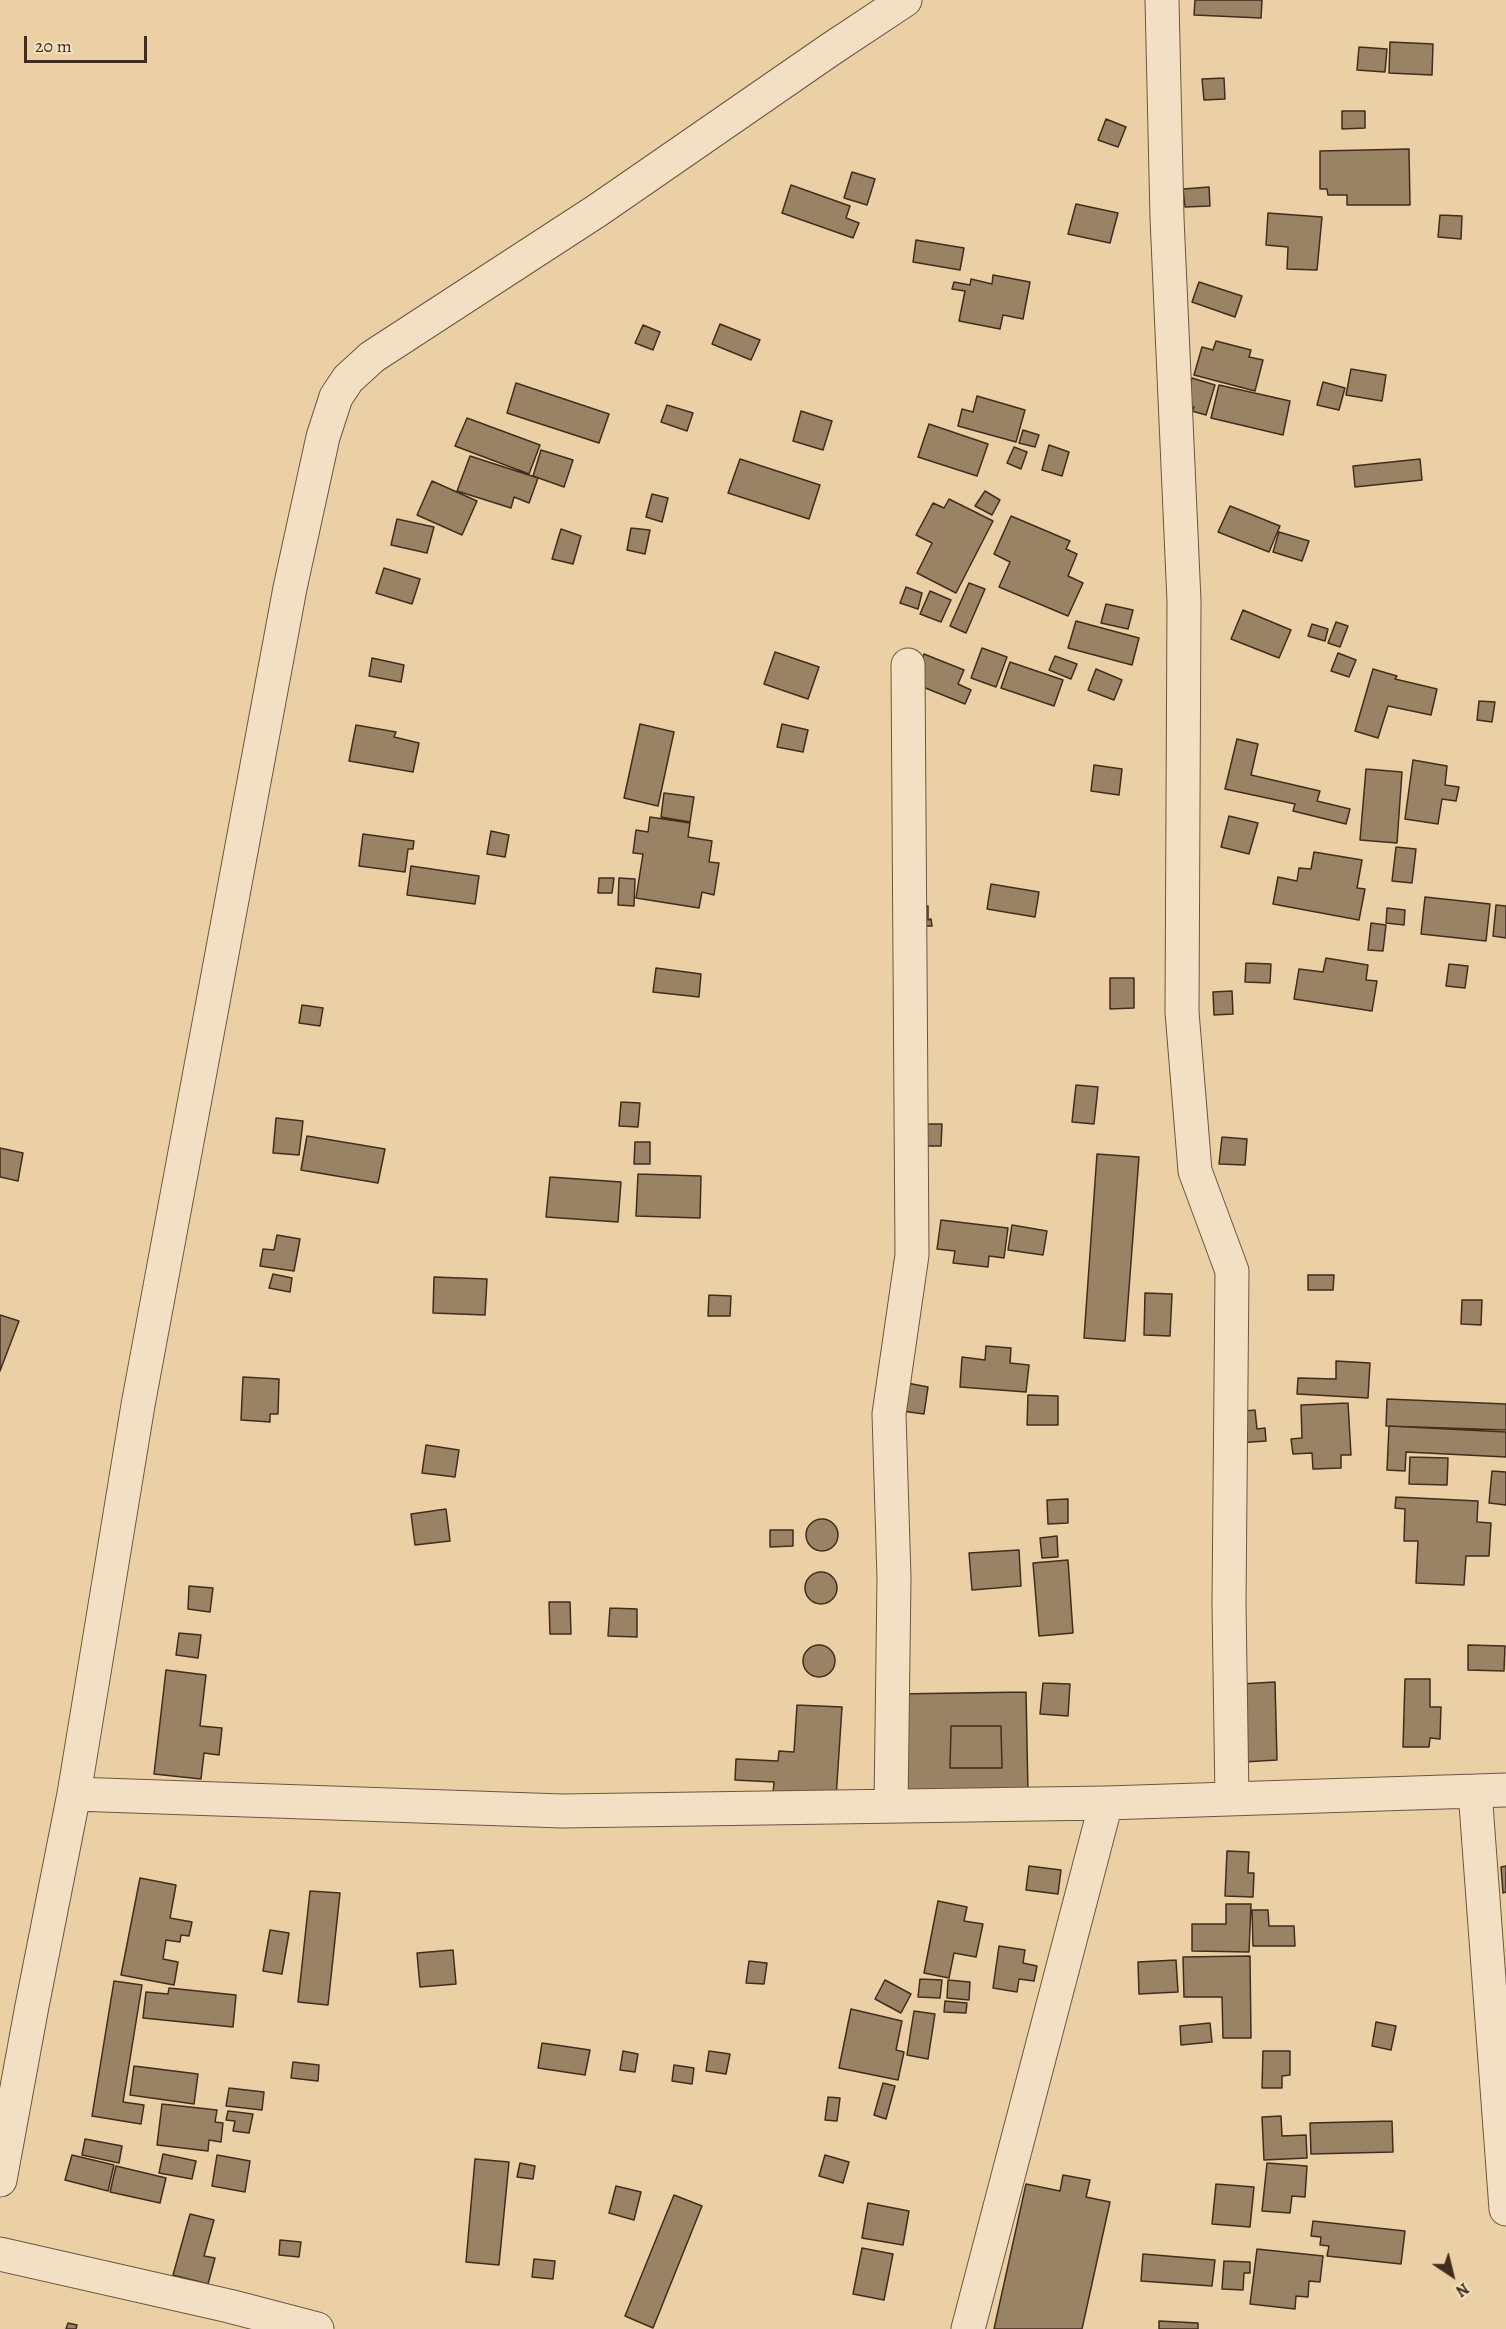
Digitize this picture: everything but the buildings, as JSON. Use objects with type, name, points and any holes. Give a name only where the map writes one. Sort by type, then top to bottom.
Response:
[{"type":"street","points":[[0,2180],[74,1794],[138,1406],[290,588],[322,437],[336,397],[348,379],[372,357],[598,210],[905,0]]},
{"type":"street","points":[[1162,0],[1167,218],[1184,602],[1182,1012],[1195,1171],[1232,1271],[1229,1604],[1232,1799]]},
{"type":"street","points":[[891,1806],[894,1578],[889,1414],[912,1256],[908,665]]},
{"type":"street","points":[[74,1794],[562,1811],[1106,1803],[1491,1790],[1506,2209]]},
{"type":"street","points":[[968,2329],[1106,1803]]},
{"type":"street","points":[[0,2254],[229,2306],[317,2329]]}]
